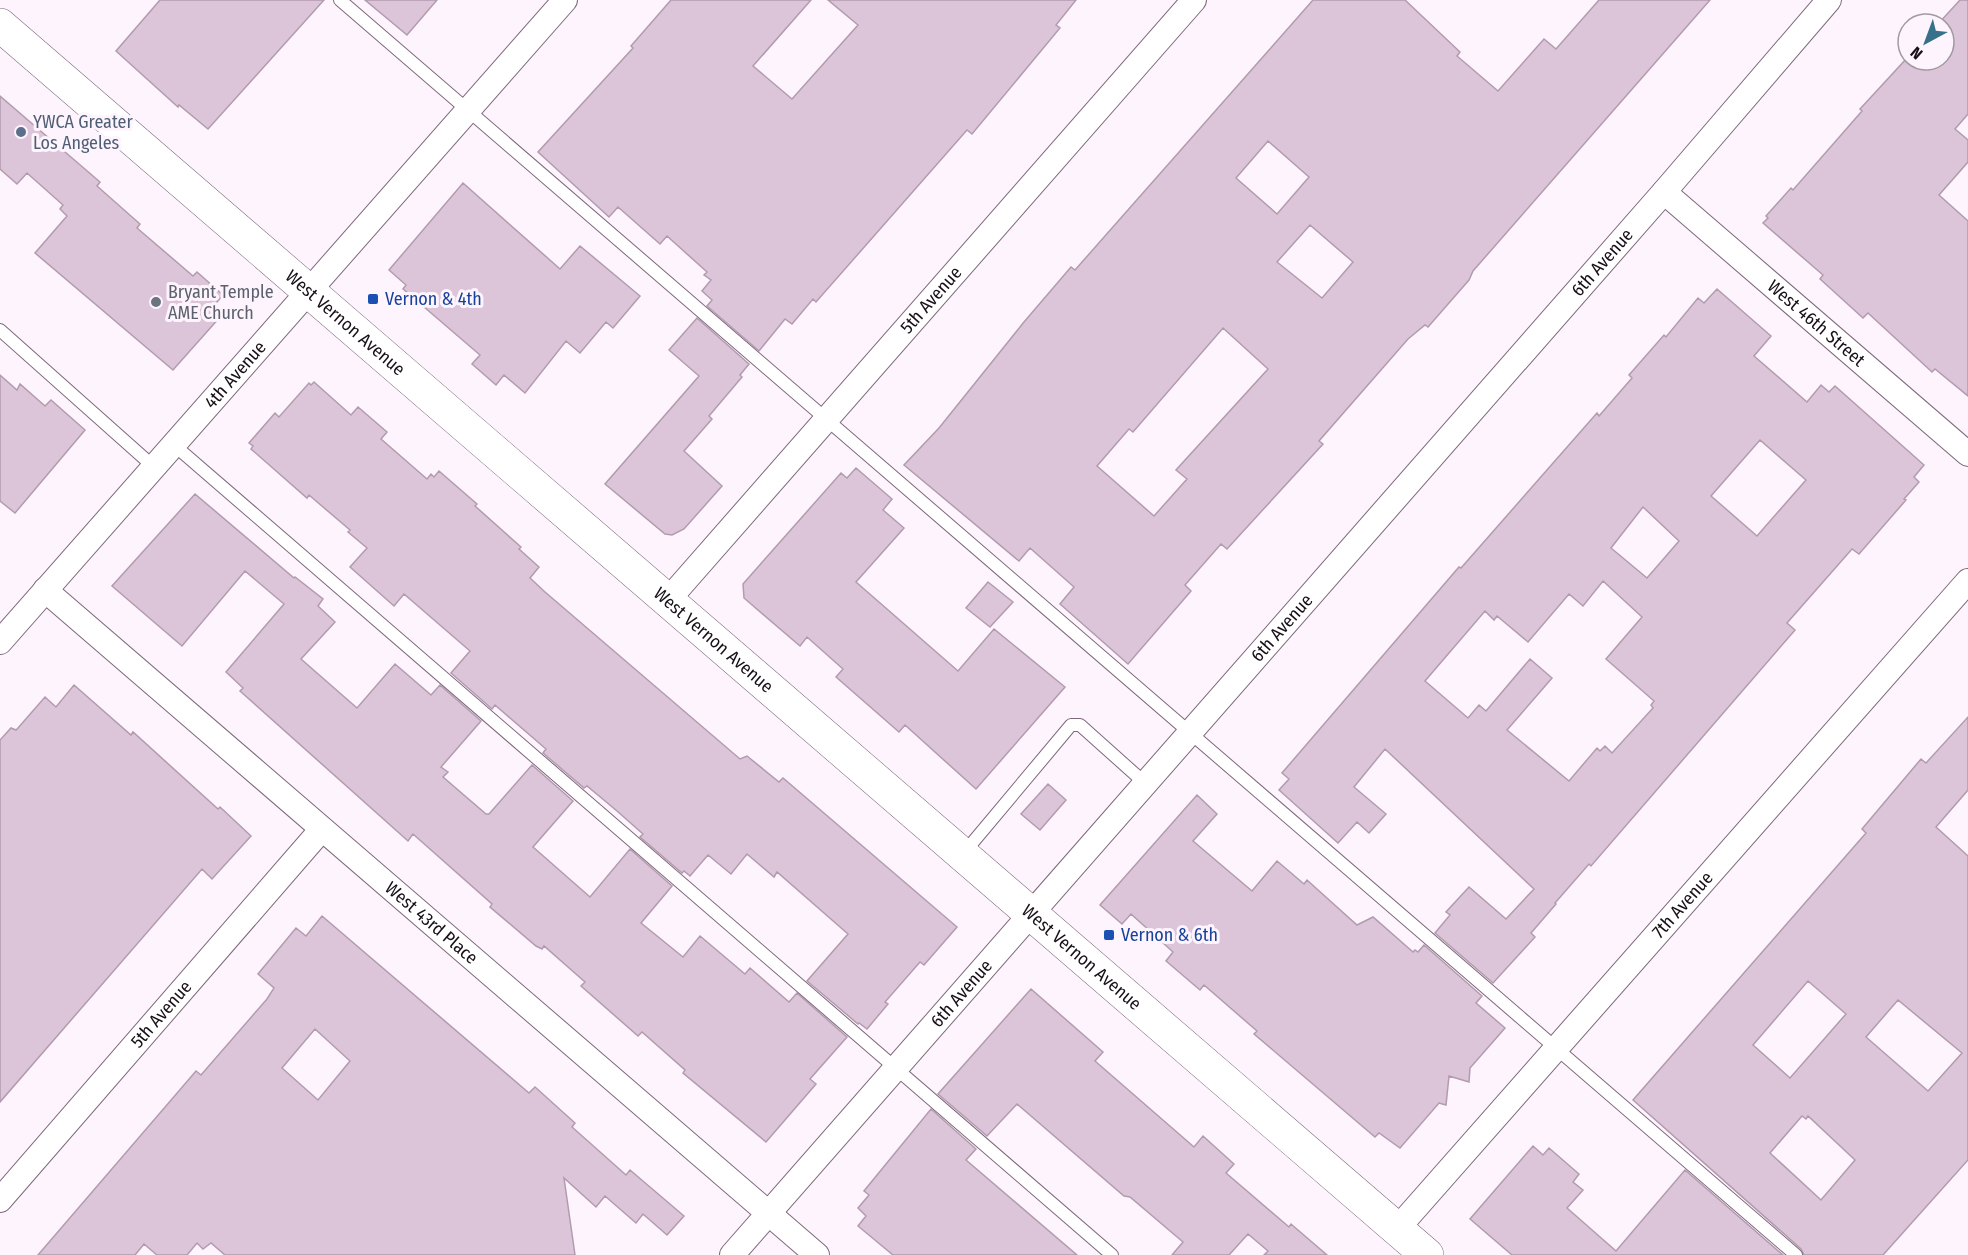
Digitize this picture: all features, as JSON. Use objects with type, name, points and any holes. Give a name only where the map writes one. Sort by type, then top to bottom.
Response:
[{"type":"main road","name":"West Vernon Avenue","points":[[0,25],[1427,1255]]},
{"type":"street","name":"4th Avenue","points":[[0,642],[565,0]]},
{"type":"street","name":"5th Avenue","points":[[668,600],[1194,0]]},
{"type":"street","name":"6th Avenue","points":[[732,1255],[1664,192],[1829,0]]},
{"type":"street","name":"West 46th Street","points":[[1664,192],[1968,454]]},
{"type":"street","name":"7th Avenue","points":[[1397,1229],[1968,581]]},
{"type":"street","name":"West 43rd Place","points":[[45,591],[817,1255]]},
{"type":"street","name":"5th Avenue","points":[[0,1200],[322,830]]},
{"type":"lane","points":[[340,0],[1796,1255]]},
{"type":"lane","points":[[0,330],[154,467]]},
{"type":"lane","points":[[174,444],[1112,1255]]},
{"type":"lane","points":[[963,854],[1071,725],[1080,725],[1146,784]]},
{"type":"building","points":[[160,0],[324,0],[208,129],[179,105],[178,107],[116,51]]},
{"type":"building","points":[[365,0],[437,0],[407,35]]},
{"type":"building","points":[[671,0],[811,0],[753,66],[792,99],[858,25],[828,0],[1076,0],[1056,25],[1060,28],[972,134],[967,130],[816,302],[813,299],[792,324],[785,319],[759,351],[707,306],[712,300],[702,291],[711,280],[704,275],[707,272],[667,236],[660,244],[618,207],[609,217],[538,152],[633,48],[631,46]]},
{"type":"building","points":[[1313,0],[1405,0],[1460,52],[1457,56],[1498,91],[1544,39],[1556,49],[1599,0],[1710,0],[1473,271],[1469,280],[1428,327],[1425,325],[1408,339],[1319,441],[1323,444],[1227,549],[1221,544],[1185,585],[1191,591],[1128,664],[1060,604],[1074,587],[1030,548],[1019,561],[904,465],[939,428],[1071,267],[1075,270]],"holes":[[[1268,141],[1309,177],[1277,214],[1236,178]],[[1310,225],[1353,262],[1322,298],[1277,262]],[[1223,328],[1268,369],[1176,470],[1187,479],[1154,516],[1097,466],[1129,429],[1133,432]]]},
{"type":"building","points":[[1960,0],[1968,0],[1968,114],[1955,129],[1968,140],[1968,162],[1939,195],[1968,221],[1968,396],[1935,369],[1932,372],[1868,313],[1863,318],[1820,279],[1823,275],[1763,223],[1768,218],[1766,216],[1791,188],[1793,190],[1862,111],[1860,109],[1896,70],[1896,72],[1956,72],[1956,12],[1949,12]]},
{"type":"building","points":[[0,96],[100,182],[97,186],[140,224],[137,228],[193,276],[197,272],[223,295],[211,309],[220,317],[173,370],[35,253],[67,216],[60,209],[63,205],[27,173],[17,184],[0,169]]},
{"type":"building","points":[[463,183],[560,269],[580,246],[640,296],[613,328],[606,322],[580,353],[566,341],[525,393],[504,375],[496,385],[472,364],[480,355],[403,289],[406,285],[389,270]]},
{"type":"building","points":[[1717,289],[1771,336],[1754,356],[1807,402],[1821,385],[1829,392],[1835,386],[1924,465],[1914,477],[1919,482],[1859,554],[1852,549],[1787,623],[1795,630],[1591,866],[1589,864],[1555,903],[1531,933],[1535,937],[1493,983],[1435,933],[1450,915],[1446,912],[1469,887],[1506,919],[1534,889],[1385,749],[1354,787],[1386,814],[1369,833],[1357,822],[1338,843],[1279,790],[1289,779],[1282,773],[1459,567],[1461,568],[1597,413],[1599,416],[1632,378],[1629,375],[1664,335],[1666,337],[1698,298],[1704,303]],"holes":[[[1760,440],[1806,480],[1757,536],[1711,496]],[[1643,507],[1679,541],[1647,578],[1611,548]],[[1603,581],[1642,617],[1606,659],[1654,701],[1651,705],[1653,708],[1612,753],[1605,746],[1600,751],[1597,748],[1569,781],[1507,730],[1552,678],[1530,659],[1486,711],[1479,705],[1468,718],[1425,681],[1485,611],[1494,620],[1497,616],[1528,642],[1569,594],[1583,606]]]},
{"type":"building","points":[[697,318],[749,364],[740,375],[742,377],[709,416],[712,419],[684,451],[722,486],[684,529],[672,535],[665,534],[605,484],[699,376],[669,350]]},
{"type":"building","points":[[0,375],[17,390],[20,384],[45,406],[51,400],[85,430],[15,513],[0,501]]},
{"type":"building","points":[[314,382],[351,415],[358,407],[387,432],[381,439],[427,479],[431,474],[434,477],[439,471],[477,504],[475,506],[521,547],[519,549],[539,567],[530,578],[545,592],[740,759],[747,756],[779,782],[783,778],[957,927],[924,965],[920,962],[885,1002],[888,1004],[867,1029],[807,981],[848,934],[777,872],[774,877],[747,854],[731,874],[708,855],[690,876],[684,871],[682,873],[640,837],[643,834],[617,811],[587,786],[584,788],[543,753],[546,749],[495,705],[492,709],[451,673],[470,651],[404,594],[394,606],[350,567],[367,548],[348,532],[350,530],[309,495],[307,498],[251,449],[253,446],[249,443],[275,413],[279,417],[309,383],[311,385]]},
{"type":"building","points":[[856,468],[892,499],[883,510],[904,528],[856,582],[958,671],[994,629],[1065,687],[976,789],[905,725],[899,732],[836,677],[843,669],[807,637],[800,646],[744,598],[743,584],[841,473],[847,478]]},
{"type":"building","points":[[195,494],[294,578],[323,599],[318,606],[335,622],[301,659],[357,708],[395,664],[431,695],[440,685],[481,721],[441,767],[448,772],[443,777],[486,814],[489,814],[532,765],[573,801],[533,847],[590,897],[630,849],[672,886],[641,923],[683,957],[700,936],[745,974],[750,968],[789,1002],[797,993],[847,1037],[810,1079],[816,1084],[766,1142],[683,1073],[685,1070],[642,1032],[638,1036],[581,986],[585,982],[544,946],[542,949],[536,946],[490,907],[492,904],[413,834],[408,841],[240,691],[243,688],[226,672],[284,604],[245,571],[182,646],[112,586]]},
{"type":"building","points":[[988,582],[1013,602],[990,627],[966,608]]},
{"type":"building","points":[[74,685],[131,735],[133,732],[251,836],[212,879],[202,869],[0,1102],[0,740],[11,728],[16,730],[45,697],[56,707]]},
{"type":"building","points":[[1968,717],[1968,790],[1936,827],[1968,856],[1968,1160],[1883,1255],[1804,1255],[1801,1249],[1633,1100],[1866,833],[1862,829],[1921,759],[1926,763]],"holes":[[[1808,981],[1846,1014],[1790,1078],[1753,1045]],[[1898,1000],[1962,1053],[1928,1091],[1866,1037]],[[1802,1116],[1806,1119],[1808,1116],[1855,1160],[1821,1200],[1770,1153]]]},
{"type":"building","points":[[1048,784],[1066,800],[1040,830],[1021,814]]},
{"type":"building","points":[[1197,795],[1217,814],[1193,841],[1252,891],[1277,861],[1304,884],[1307,880],[1357,925],[1373,917],[1413,952],[1415,950],[1418,952],[1424,945],[1482,996],[1476,1003],[1505,1028],[1470,1068],[1469,1082],[1449,1076],[1446,1105],[1439,1103],[1400,1148],[1379,1133],[1375,1137],[1254,1034],[1257,1031],[1204,985],[1200,990],[1166,961],[1173,952],[1131,914],[1122,924],[1100,905]]},
{"type":"building","points":[[322,916],[529,1093],[535,1087],[575,1123],[572,1127],[626,1175],[630,1170],[684,1216],[667,1235],[643,1214],[636,1223],[605,1196],[596,1207],[564,1178],[575,1255],[225,1255],[211,1243],[203,1249],[197,1243],[187,1255],[157,1255],[144,1244],[135,1255],[38,1255],[196,1071],[201,1075],[267,999],[274,988],[258,974],[296,928],[306,936]],"holes":[[[315,1029],[350,1061],[318,1100],[282,1068]]]},
{"type":"building","points":[[1031,989],[1103,1052],[1095,1061],[1194,1147],[1203,1136],[1234,1164],[1226,1173],[1289,1227],[1291,1224],[1327,1255],[1264,1255],[1268,1251],[1248,1234],[1229,1255],[1172,1255],[1183,1242],[1130,1197],[1124,1196],[1017,1104],[987,1136],[938,1094]]},
{"type":"building","points":[[931,1109],[976,1149],[966,1160],[1077,1255],[893,1255],[858,1226],[866,1216],[858,1208],[869,1195],[864,1191]]},
{"type":"building","points":[[1533,1146],[1543,1155],[1549,1148],[1579,1174],[1573,1182],[1583,1190],[1567,1208],[1616,1251],[1685,1170],[1783,1255],[1512,1255],[1470,1219]]},
{"type":"place","name":"YWCA Greater Los Angeles","points":[[21,132]]},
{"type":"place","name":"Vernon & 4th","points":[[373,299]]},
{"type":"place","name":"Bryant Temple AME Church","points":[[156,302]]},
{"type":"place","name":"Vernon & 6th","points":[[1109,935]]}]
